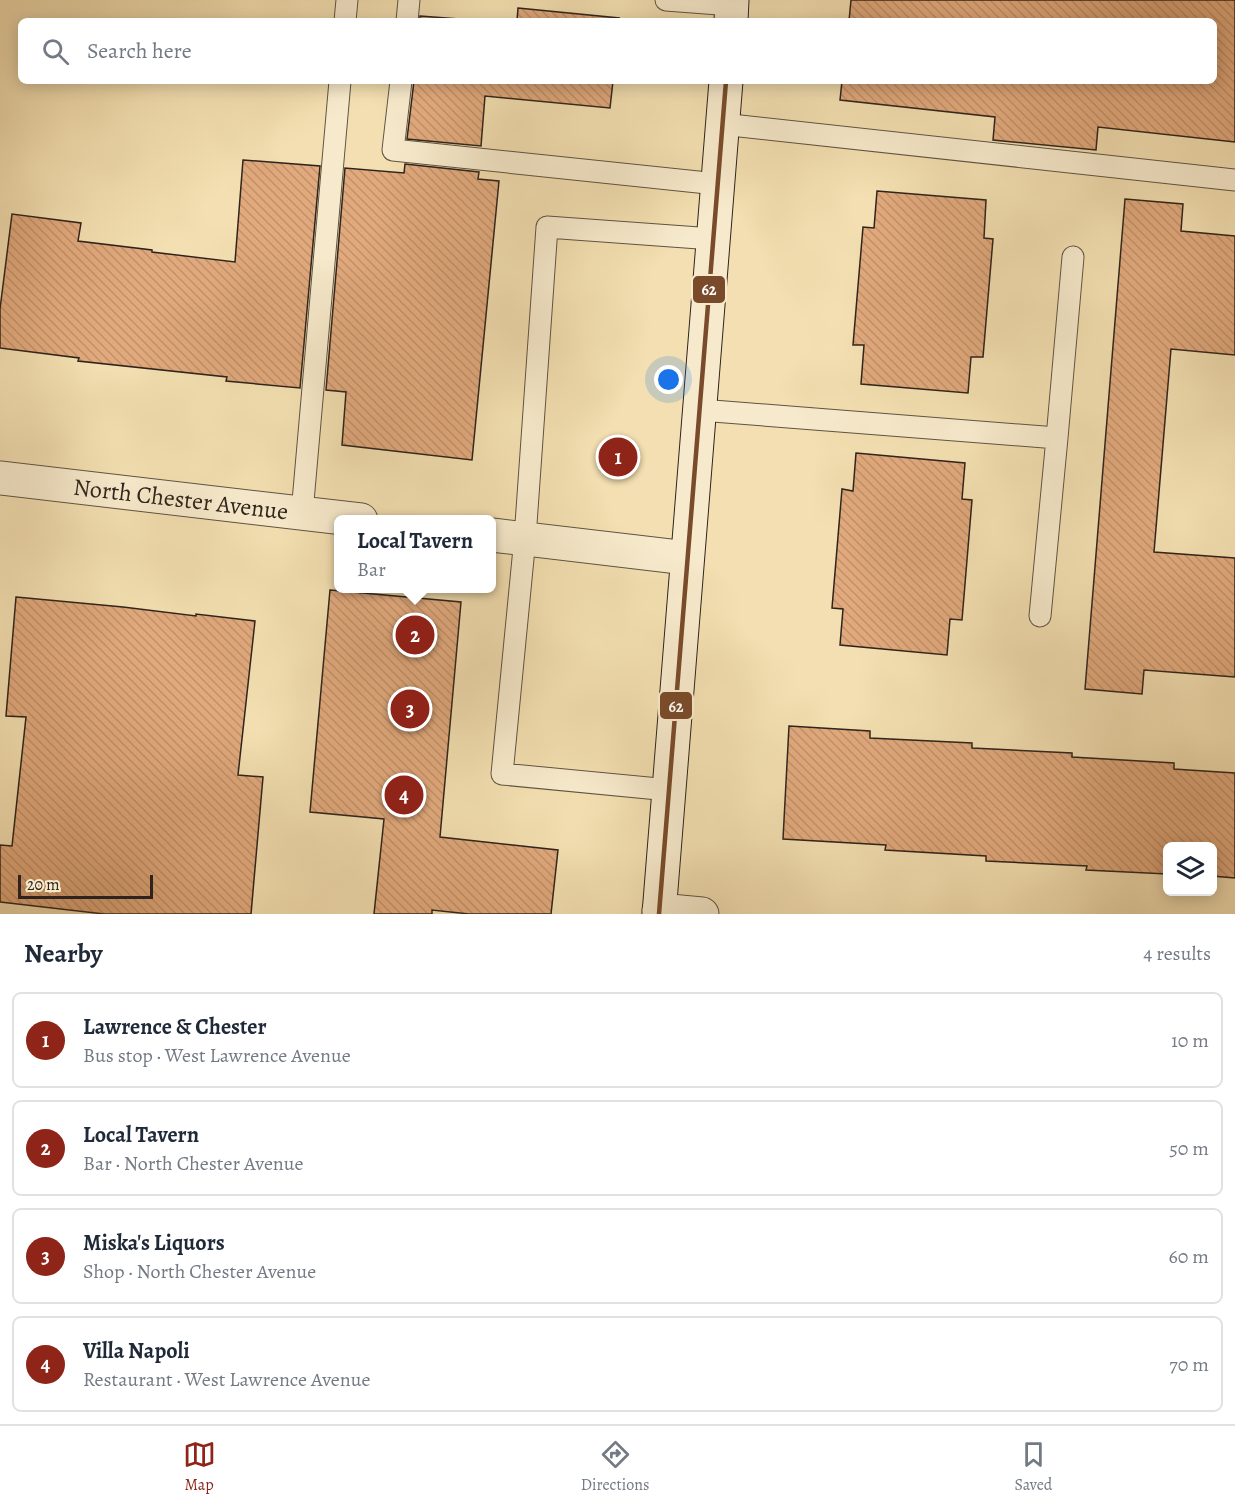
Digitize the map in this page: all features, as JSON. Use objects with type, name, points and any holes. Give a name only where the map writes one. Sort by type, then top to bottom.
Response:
[{"type":"main road","points":[[702,914],[659,912],[726,84]]},
{"type":"main road","name":"North Chester Avenue","points":[[0,478],[334,516]]},
{"type":"main road","points":[[496,535],[687,558]]},
{"type":"lane","points":[[345,18],[347,0]]},
{"type":"lane","points":[[407,18],[409,0]]},
{"type":"lane","points":[[666,0],[731,9]]},
{"type":"lane","points":[[302,513],[340,84]]},
{"type":"lane","points":[[401,84],[393,150],[717,184]]},
{"type":"lane","points":[[722,124],[1235,180]]},
{"type":"lane","points":[[669,790],[502,774],[525,538],[547,227],[713,239]]},
{"type":"lane","points":[[1040,616],[1073,257]]},
{"type":"lane","points":[[700,410],[1057,438]]},
{"type":"building","points":[[851,0],[1235,0],[1235,142],[1098,127],[1096,150],[993,140],[995,117],[840,100],[842,84],[1217,84],[1217,18],[849,18]]},
{"type":"building","points":[[518,8],[619,18],[517,18]]},
{"type":"building","points":[[420,16],[446,18],[420,18]]},
{"type":"building","points":[[414,84],[613,84],[610,108],[485,96],[481,146],[407,139]]},
{"type":"building","points":[[243,160],[320,166],[300,388],[226,381],[227,377],[78,361],[79,358],[0,348],[0,309],[12,214],[81,223],[78,241],[235,262]]},
{"type":"building","points":[[405,164],[479,172],[478,179],[499,181],[472,460],[342,445],[346,392],[326,390],[345,168],[404,173]]},
{"type":"building","points":[[877,191],[986,200],[984,238],[993,239],[983,357],[971,357],[968,393],[861,384],[864,345],[853,345],[863,227],[874,228]]},
{"type":"building","points":[[1125,199],[1183,204],[1181,231],[1235,236],[1235,355],[1171,349],[1154,552],[1235,558],[1235,677],[1144,670],[1142,694],[1085,689]]},
{"type":"building","points":[[856,453],[965,463],[962,499],[972,500],[962,620],[950,619],[947,655],[840,645],[843,609],[832,608],[842,489],[853,491]]},
{"type":"building","points":[[330,590],[334,590],[334,593],[363,593],[461,602],[440,837],[558,850],[551,914],[469,914],[432,910],[432,914],[374,914],[384,819],[310,812]]},
{"type":"building","points":[[16,597],[255,621],[238,775],[263,777],[251,914],[104,914],[0,902],[0,845],[12,846],[26,717],[6,716]]},
{"type":"building","points":[[789,726],[870,731],[870,738],[972,743],[972,748],[1072,753],[1072,757],[1174,763],[1174,769],[1235,773],[1235,878],[1217,876],[1217,842],[1163,842],[1163,874],[1086,870],[1087,866],[986,861],[986,856],[885,850],[886,845],[783,839]]},
{"type":"transit line","name":"62","points":[[659,914],[726,84]]},
{"type":"place","name":"Lawrence & Chester","points":[[618,457]]},
{"type":"place","name":"Local Tavern","points":[[415,635]]},
{"type":"place","name":"Miska's Liquors","points":[[410,709]]},
{"type":"place","name":"Villa Napoli","points":[[404,795]]}]
